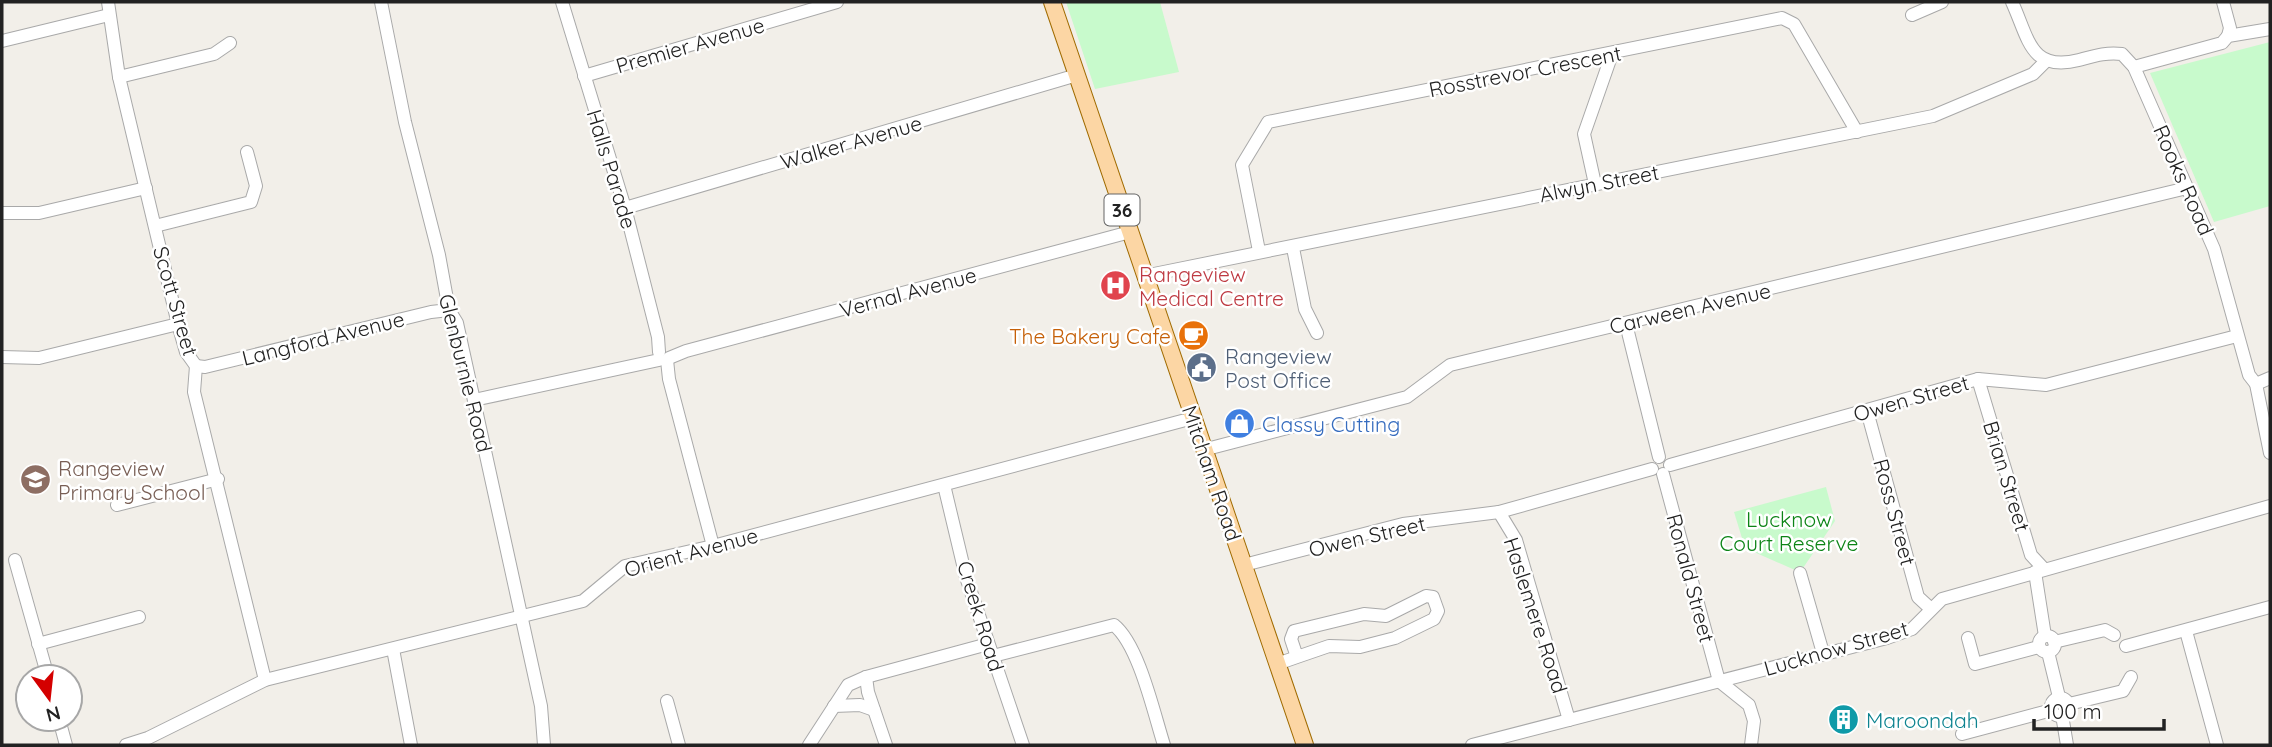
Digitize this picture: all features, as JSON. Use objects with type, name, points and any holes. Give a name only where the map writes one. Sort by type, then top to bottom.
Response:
[{"type":"main road","name":"Mitcham Road","points":[[1052,2],[1305,745]]},
{"type":"street","name":"Glenburnie Road","points":[[381,2],[405,122],[439,255],[449,310],[457,323],[474,400],[541,706],[544,745]]},
{"type":"street","name":"Halls Parade","points":[[562,2],[625,208],[713,546]]},
{"type":"street","name":"Premier Avenue","points":[[584,76],[837,2]]},
{"type":"street","points":[[1912,15],[1942,2]]},
{"type":"street","points":[[2012,2],[2035,54],[2045,62],[2060,65],[2108,52],[2122,54],[2134,67],[2222,43],[2230,28],[2223,2]]},
{"type":"street","points":[[2,41],[108,8]]},
{"type":"street","name":"Scott Street","points":[[108,8],[119,77],[178,324],[186,352],[196,366],[194,392],[218,479],[265,680]]},
{"type":"street","name":"Rosstrevor Crescent","points":[[1259,251],[1242,164],[1268,122],[1782,18],[1794,24],[1857,132]]},
{"type":"street","points":[[2228,36],[2270,29]]},
{"type":"street","points":[[119,77],[214,54],[230,43]]},
{"type":"street","points":[[1595,184],[1584,134],[1612,54]]},
{"type":"street","name":"Alwyn Street","points":[[1144,276],[1259,251],[1293,248],[1309,241],[1933,116],[2033,74],[2045,62]]},
{"type":"street","name":"Rooks Road","points":[[2134,67],[2214,249],[2237,336],[2249,374],[2256,384],[2270,453]]},
{"type":"street","name":"Walker Avenue","points":[[625,208],[1077,75]]},
{"type":"street","points":[[155,226],[251,202],[256,186],[247,152]]},
{"type":"street","points":[[2,214],[39,213],[146,188]]},
{"type":"street","name":"Carween Avenue","points":[[1203,450],[1408,397],[1450,365],[2187,188]]},
{"type":"street","name":"Vernal Avenue","points":[[474,400],[686,351],[1130,232]]},
{"type":"street","points":[[1293,248],[1305,309],[1317,333]]},
{"type":"street","name":"Langford Avenue","points":[[196,366],[205,367],[431,312],[449,310]]},
{"type":"street","points":[[2,357],[39,358],[178,324]]},
{"type":"street","points":[[1626,324],[1659,457],[1667,459],[1662,470]]},
{"type":"street","name":"Owen Street","points":[[1244,565],[1403,524],[1499,512],[1662,470],[1978,379],[2046,385],[2237,336]]},
{"type":"street","points":[[2256,384],[2270,377]]},
{"type":"street","name":"Brian Street","points":[[1978,379],[2031,555],[2039,570]]},
{"type":"street","name":"Ross Street","points":[[1867,411],[1917,597],[1931,610]]},
{"type":"street","name":"Orient Avenue","points":[[125,745],[148,738],[265,680],[521,619],[583,601],[625,566],[713,546],[1192,418]]},
{"type":"street","name":"Ronald Street","points":[[1662,470],[1718,681]]},
{"type":"street","points":[[117,505],[218,479]]},
{"type":"street","name":"Creek Road","points":[[944,485],[966,577],[1023,745]]},
{"type":"street","name":"Lucknow Street","points":[[1472,745],[1912,629],[1942,599],[2270,506]]},
{"type":"street","name":"Haslemere Road","points":[[1499,512],[1516,540],[1569,720]]},
{"type":"street","points":[[15,561],[44,663]]},
{"type":"street","points":[[2039,570],[2047,644],[2067,745]]},
{"type":"street","points":[[1800,573],[1823,653]]},
{"type":"street","points":[[1277,664],[1329,646],[1360,647],[1395,638],[1434,620],[1437,604],[1433,597],[1426,596],[1386,616],[1364,614],[1294,631],[1290,636],[1297,657]]},
{"type":"street","points":[[2126,646],[2270,607]]},
{"type":"street","points":[[38,644],[139,617]]},
{"type":"street","points":[[809,745],[848,685],[866,677],[1114,625],[1121,630],[1134,656],[1164,745]]},
{"type":"street","points":[[1968,638],[1975,664],[2105,630],[2114,635]]},
{"type":"street","points":[[2186,631],[2217,745]]},
{"type":"street","points":[[393,649],[411,745]]},
{"type":"street","points":[[866,677],[886,745]]},
{"type":"street","points":[[1962,734],[2123,691],[2131,677]]},
{"type":"street","points":[[1718,681],[1749,705],[1755,721],[1751,745]]},
{"type":"street","points":[[667,701],[678,745]]},
{"type":"street","points":[[834,706],[860,705],[874,710]]},
{"type":"green space","points":[[1066,2],[1160,2],[1179,72],[1095,89]]},
{"type":"green space","points":[[2270,42],[2270,206],[2214,222],[2150,73]]},
{"type":"green space","name":"Lucknow Court Reserve","points":[[1826,487],[1835,521],[1803,568],[1795,570],[1745,548],[1734,512]]},
{"type":"place","name":"Rangeview Medical Centre","points":[[1116,286]]},
{"type":"place","name":"The Bakery Cafe","points":[[1194,336]]},
{"type":"place","name":"Rangeview Post Office","points":[[1202,368]]},
{"type":"place","name":"Classy Cutting","points":[[1239,424]]},
{"type":"place","name":"Rangeview Primary School","points":[[35,480]]},
{"type":"place","name":"Maroondah","points":[[1843,720]]}]
